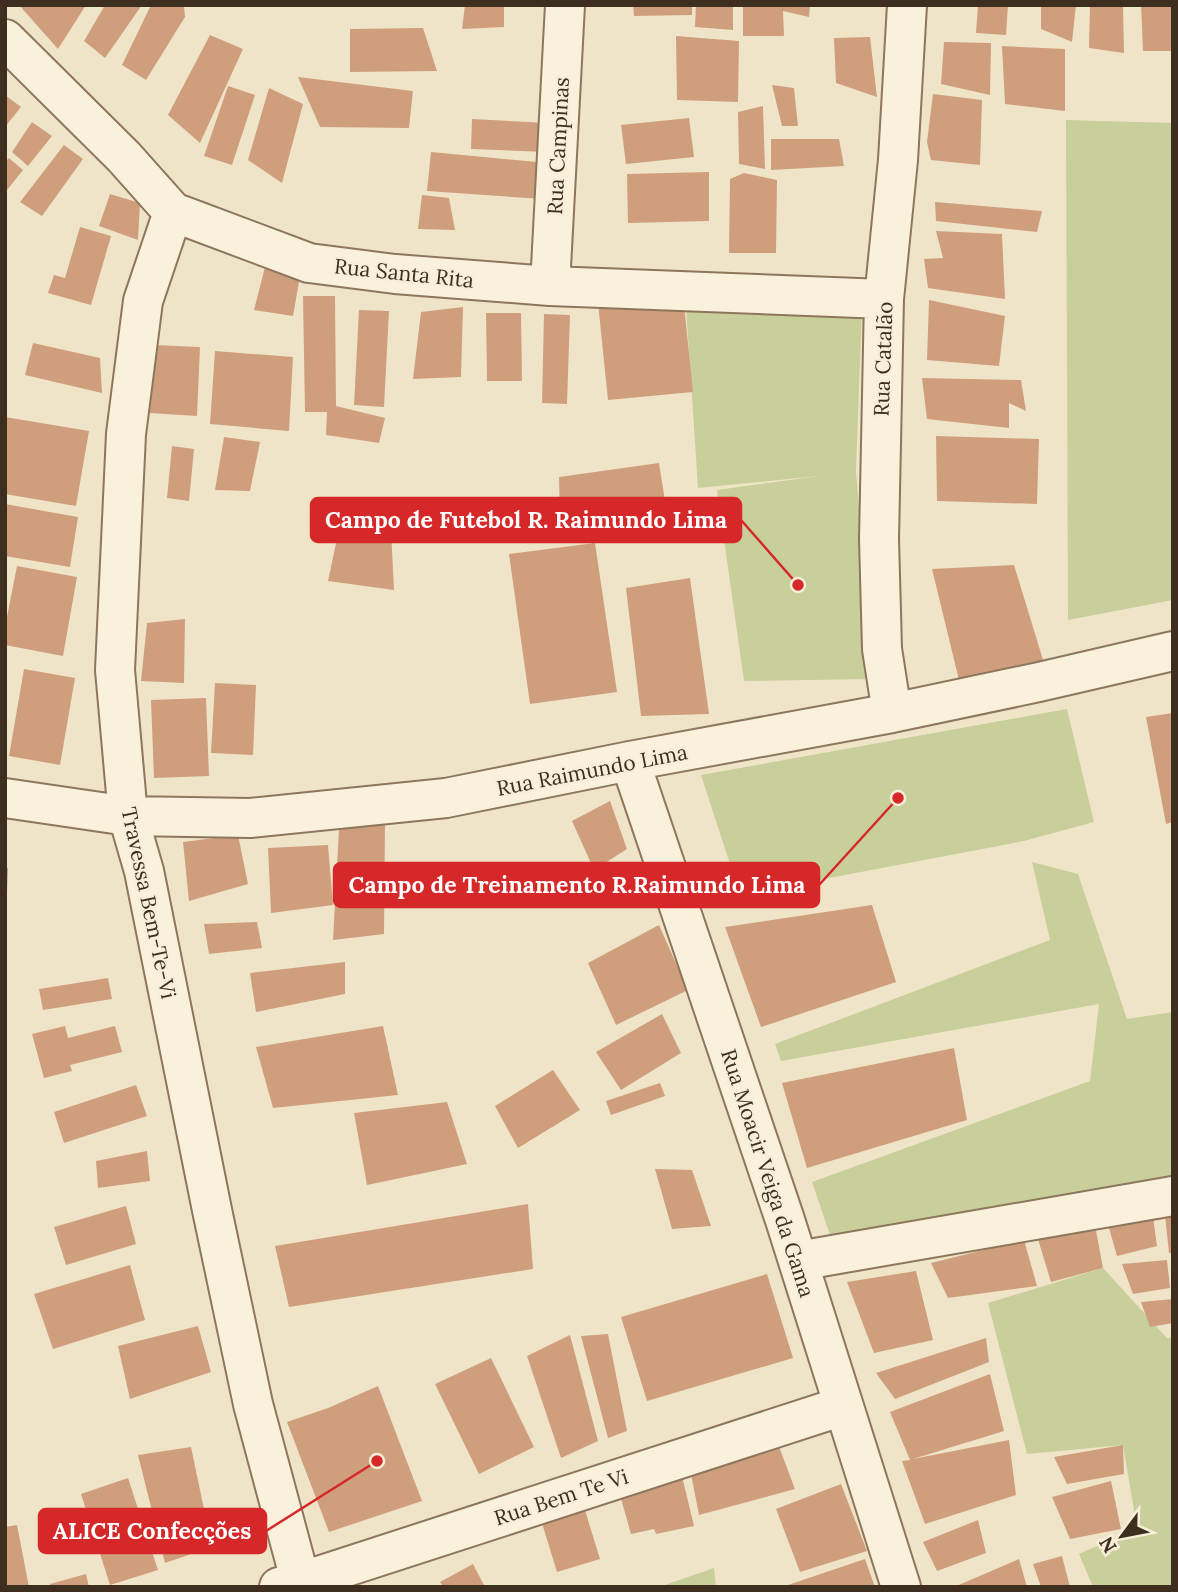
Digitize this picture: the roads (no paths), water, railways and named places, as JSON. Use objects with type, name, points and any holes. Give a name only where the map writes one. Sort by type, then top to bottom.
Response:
[{"type":"street","name":"Rua Campinas","points":[[550,286],[565,5]]},
{"type":"street","name":"Rua Catalão","points":[[892,713],[882,649],[879,538],[884,299],[898,160],[907,5]]},
{"type":"street","name":"Rua Santa Rita","points":[[5,39],[124,157],[173,212],[309,263],[395,274],[550,286],[884,299]]},
{"type":"street","name":"Travessa Bem-Te-Vi","points":[[173,212],[143,301],[126,434],[115,670],[128,816],[144,871],[212,1210],[294,1585]]},
{"type":"street","name":"Rua Raimundo Lima","points":[[5,798],[128,816],[250,818],[446,798],[892,713],[1173,651]]},
{"type":"street","name":"Rua Moacir Veiga da Gama","points":[[630,761],[798,1261],[901,1587]]},
{"type":"street","points":[[798,1261],[1173,1196]]},
{"type":"street","name":"Rua Bem Te Vi","points":[[294,1585],[843,1406]]},
{"type":"place","name":"Campo de Futebol R. Raimundo Lima","points":[[798,585]]},
{"type":"place","name":"Campo de Treinamento R.Raimundo Lima","points":[[898,798]]},
{"type":"place","name":"ALICE Confecções","points":[[377,1461]]}]
